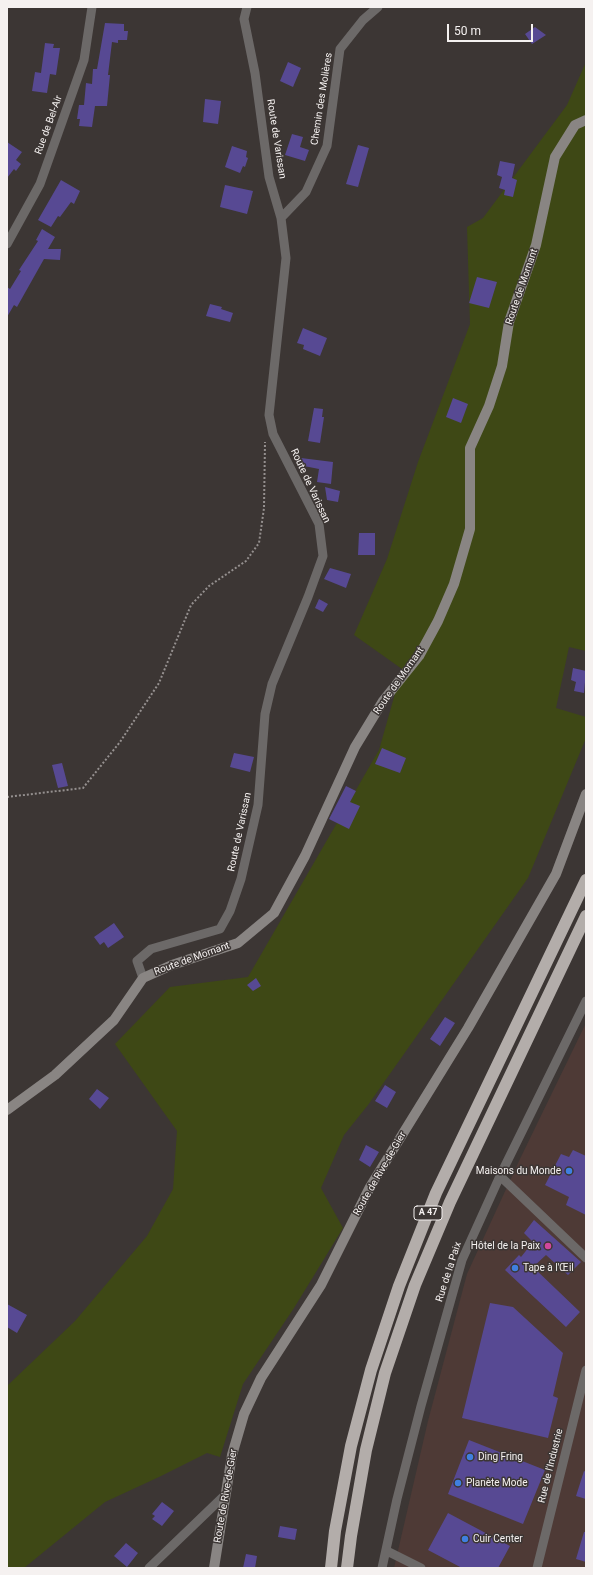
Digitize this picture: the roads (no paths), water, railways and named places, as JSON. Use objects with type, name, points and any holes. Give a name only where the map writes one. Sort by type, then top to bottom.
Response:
[{"type":"highway","name":"A 47","points":[[331,1568],[335,1530],[351,1446],[371,1370],[398,1286],[439,1186],[586,880]]},
{"type":"highway","name":"A 47","points":[[347,1568],[366,1450],[385,1373],[415,1285],[450,1202],[586,916]]},
{"type":"main road","name":"Route de Mornant","points":[[7,1110],[55,1075],[114,1020],[143,978],[172,965],[238,943],[274,913],[305,856],[355,747],[383,701],[419,656],[438,621],[454,584],[470,529],[470,448],[490,406],[502,366],[508,322],[536,244],[555,157],[575,125],[586,120]]},
{"type":"main road","name":"Route de Rive-de-Gier","points":[[214,1568],[232,1454],[242,1421],[261,1378],[321,1285],[370,1188],[468,1028],[556,874],[586,794]]},
{"type":"street","name":"Rue de Bel-Air","points":[[7,244],[10,230],[40,184],[84,60],[92,7]]},
{"type":"street","name":"Route de Varissan","points":[[143,978],[137,961],[151,949],[220,929],[230,911],[241,879],[258,805],[266,714],[272,684],[308,597],[323,556],[319,524],[273,434],[269,415],[286,258],[281,218],[269,177],[255,73],[244,19],[247,7]]},
{"type":"street","name":"Chemin des Molières","points":[[281,218],[306,192],[327,146],[340,49],[364,20],[378,7]]},
{"type":"street","name":"Rue de la Paix","points":[[382,1568],[387,1551],[397,1499],[421,1406],[462,1260],[500,1176],[586,1001]]},
{"type":"street","points":[[500,1176],[586,1258]]},
{"type":"street","name":"Rue de l'Industrie","points":[[536,1568],[586,1370]]},
{"type":"street","points":[[149,1568],[226,1494]]},
{"type":"street","points":[[387,1551],[422,1568]]},
{"type":"place","name":"Maisons du Monde","points":[[569,1171]]},
{"type":"place","name":"Hôtel de la Paix","points":[[548,1246]]},
{"type":"place","name":"Tape à l'Œil","points":[[515,1268]]},
{"type":"place","name":"Ding Fring","points":[[470,1457]]},
{"type":"place","name":"Planète Mode","points":[[458,1483]]},
{"type":"place","name":"Cuir Center","points":[[465,1539]]}]
